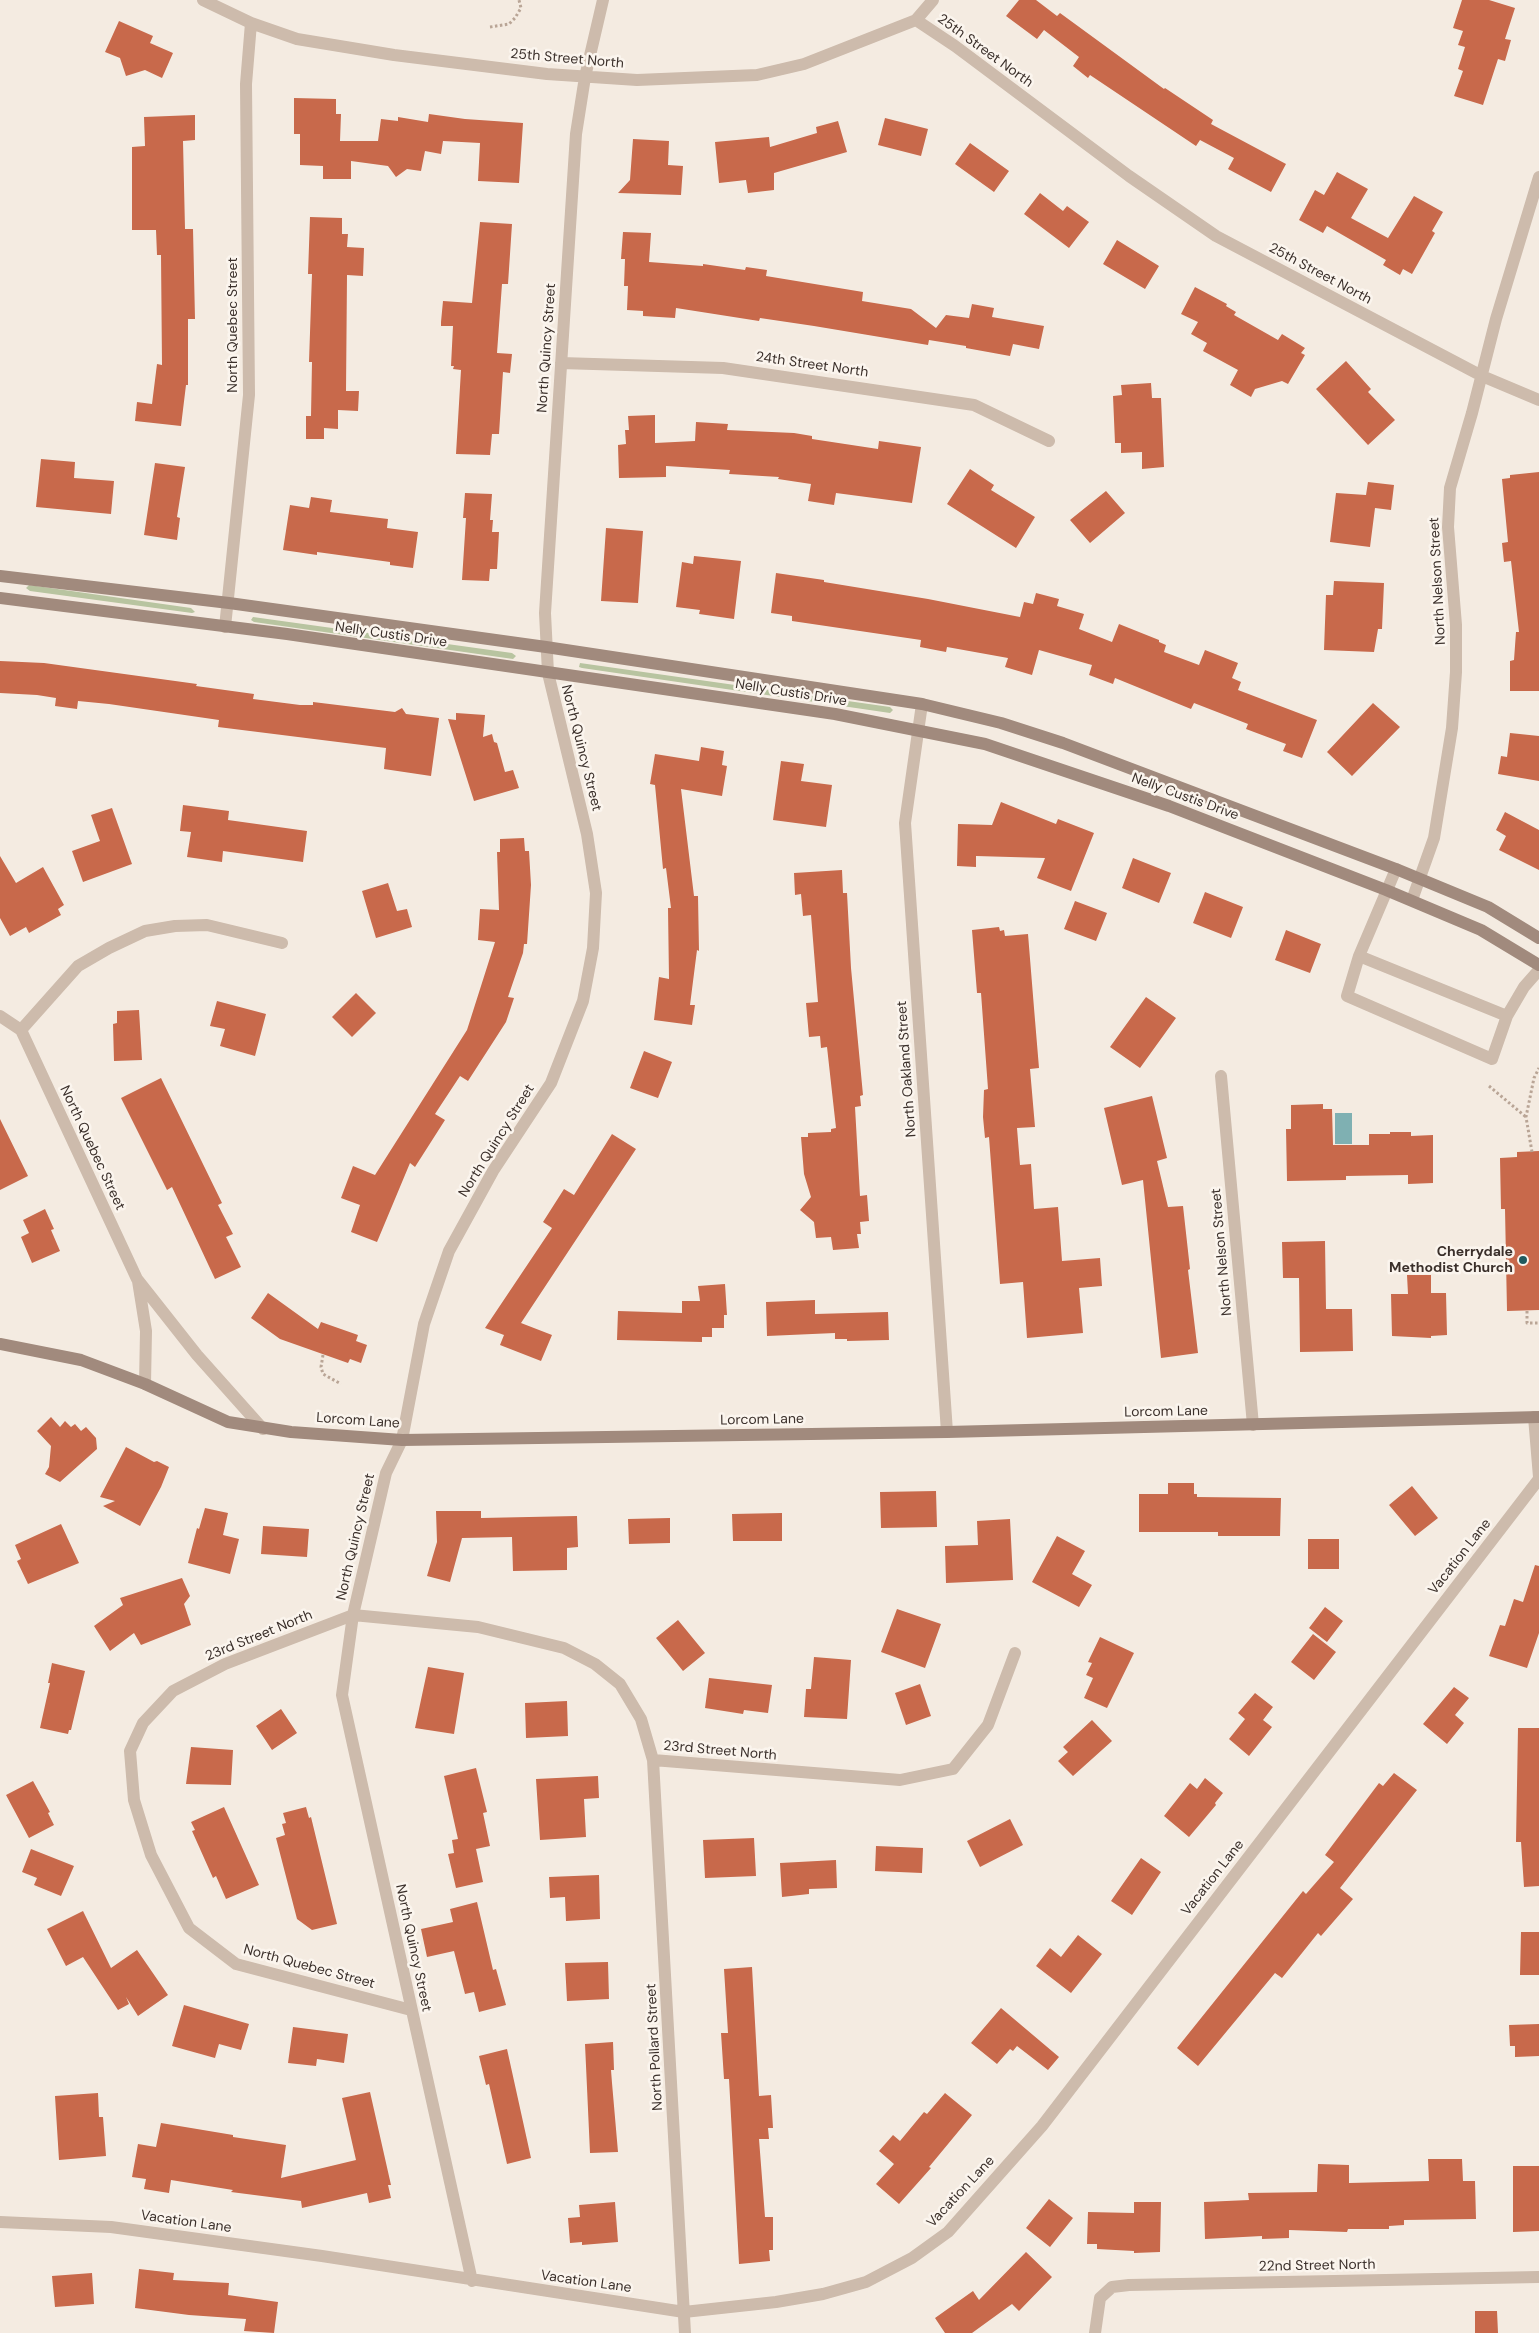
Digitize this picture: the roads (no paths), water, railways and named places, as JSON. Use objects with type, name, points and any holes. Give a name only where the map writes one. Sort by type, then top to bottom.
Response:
[{"type":"street","name":"25th Street North","points":[[203,0],[251,23],[297,39],[394,55],[637,80],[757,75],[804,64],[916,20],[955,46],[1129,176],[1216,236],[1482,376],[1539,400]]},
{"type":"street","name":"North Quincy Street","points":[[472,2281],[342,1695],[353,1615],[386,1473],[402,1440],[424,1324],[449,1251],[493,1171],[552,1083],[583,1001],[593,948],[596,894],[587,834],[548,673],[546,593],[576,134],[585,76],[603,0]]},
{"type":"street","points":[[916,20],[933,0]]},
{"type":"street","name":"North Quebec Street","points":[[225,627],[229,603],[249,395],[246,84],[251,23]]},
{"type":"street","name":"North Nelson Street","points":[[1412,900],[1434,838],[1452,728],[1456,672],[1456,625],[1448,527],[1450,488],[1496,319],[1539,176]]},
{"type":"street","name":"24th Street North","points":[[561,363],[723,368],[974,405],[1049,441]]},
{"type":"street","name":"Nelly Custis Drive","points":[[0,576],[229,603],[546,647],[922,704],[1001,722],[1063,743],[1396,868],[1488,907],[1539,938]]},
{"type":"street","name":"Nelly Custis Drive","points":[[0,598],[225,627],[834,714],[918,729],[985,744],[1169,806],[1412,900],[1480,930],[1539,965]]},
{"type":"street","name":"North Oakland Street","points":[[922,704],[905,823],[947,1432]]},
{"type":"street","points":[[1396,868],[1359,956],[1347,996],[1492,1059],[1507,1016],[1524,987],[1539,970]]},
{"type":"street","points":[[0,1016],[20,1030],[78,966],[109,948],[145,932],[175,926],[207,924],[282,943]]},
{"type":"street","points":[[1359,956],[1507,1016]]},
{"type":"street","name":"North Quebec Street","points":[[20,1030],[137,1279],[198,1355],[263,1428]]},
{"type":"street","name":"North Nelson Street","points":[[1221,1076],[1253,1425]]},
{"type":"street","name":"North Quebec Street","points":[[137,1279],[146,1331],[144,1384]]},
{"type":"street","name":"Lorcom Lane","points":[[0,1344],[81,1360],[144,1384],[228,1422],[263,1428],[402,1440],[947,1432],[1537,1417]]},
{"type":"street","name":"Vacation Lane","points":[[0,2222],[111,2227],[322,2256],[472,2281],[684,2312],[776,2302],[823,2294],[866,2282],[912,2258],[948,2232],[1042,2126],[1539,1478],[1537,1417]]},
{"type":"street","name":"23rd Street North","points":[[130,1751],[143,1723],[173,1691],[225,1664],[353,1615],[478,1627],[564,1648],[595,1664],[620,1684],[641,1719],[654,1760],[900,1780],[953,1769],[988,1725],[1015,1653]]},
{"type":"street","name":"North Quebec Street","points":[[130,1751],[134,1800],[152,1855],[190,1928],[236,1964],[411,2010]]},
{"type":"street","name":"North Pollard Street","points":[[654,1760],[686,2333]]},
{"type":"street","name":"22nd Street North","points":[[1095,2333],[1100,2298],[1112,2287],[1129,2285],[1539,2277]]},
{"type":"water","points":[[1335,1113],[1352,1113],[1352,1144],[1335,1144]]},
{"type":"place","name":"Cherrydale Methodist Church","points":[[1523,1260]]}]
